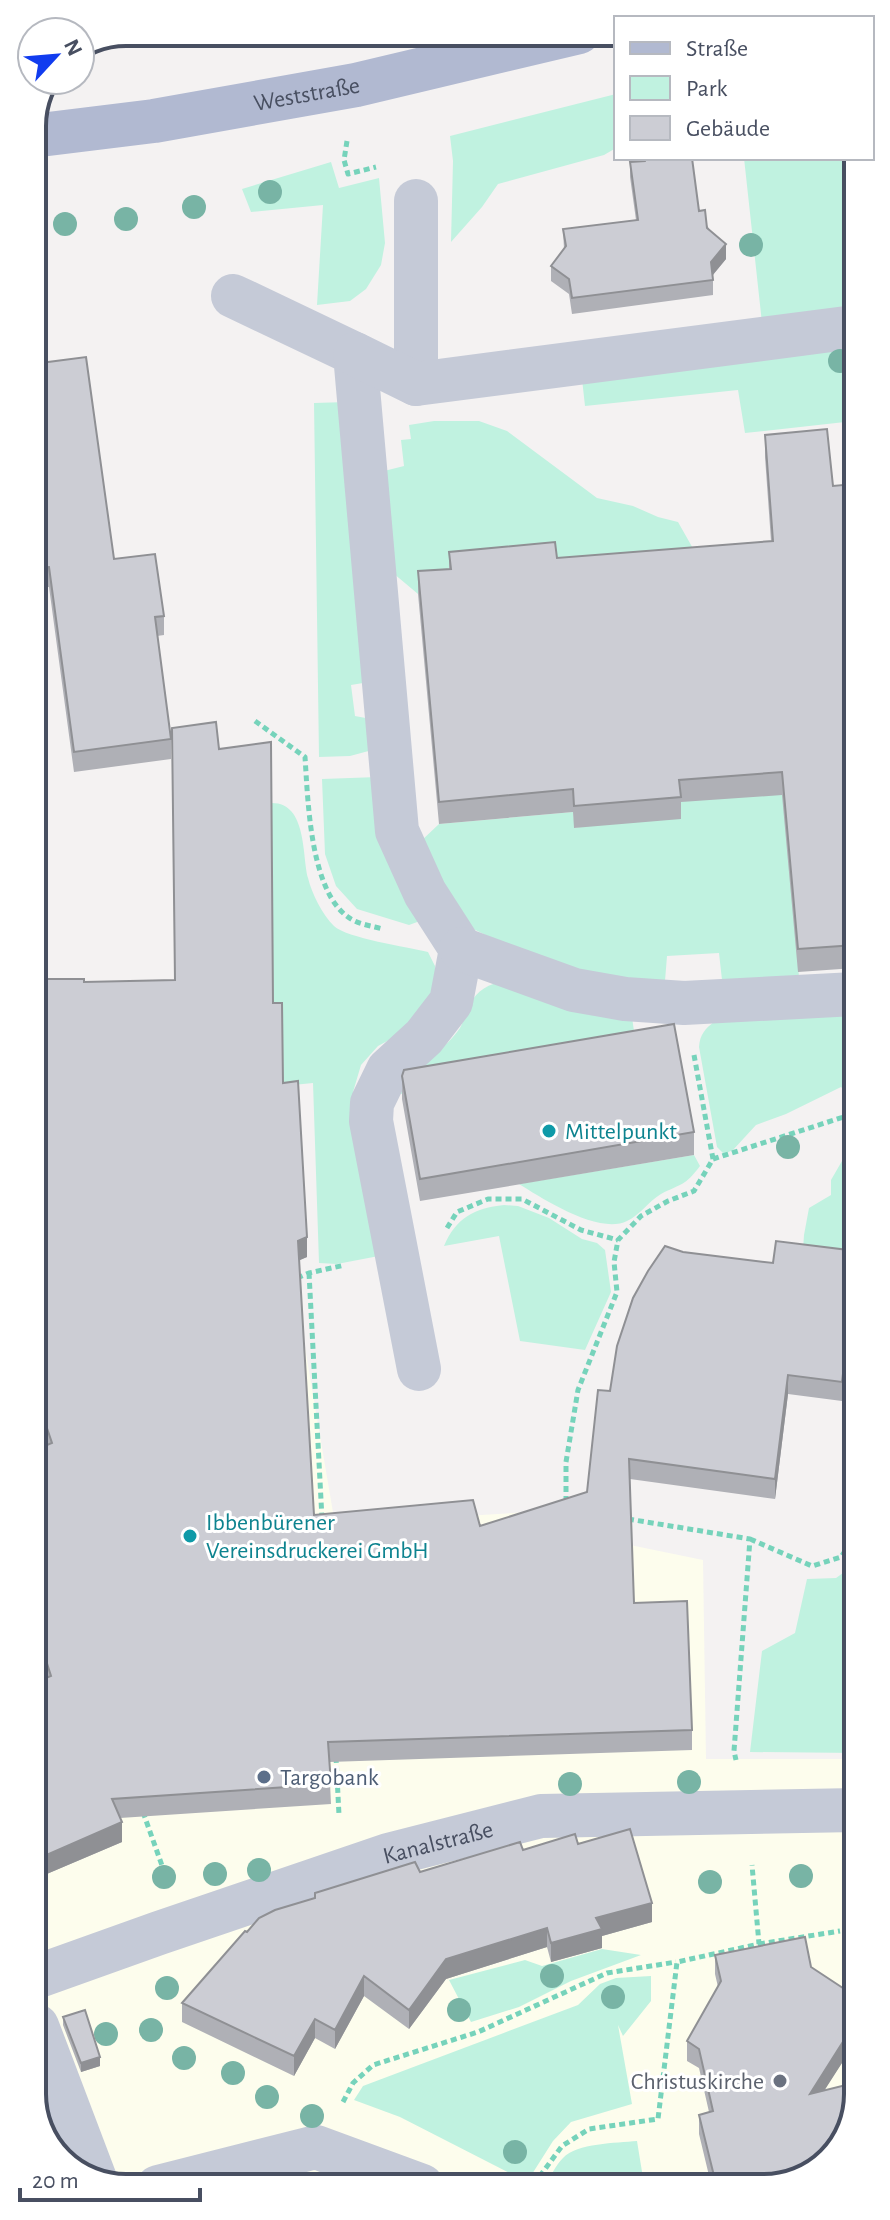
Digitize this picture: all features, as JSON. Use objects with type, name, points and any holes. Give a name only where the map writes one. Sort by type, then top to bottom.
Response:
[{"type":"main road","name":"Weststraße","points":[[46,134],[154,121],[356,85],[520,46]]},
{"type":"street","points":[[416,201],[416,384]]},
{"type":"street","points":[[233,296],[416,384],[844,328]]},
{"type":"street","points":[[355,354],[397,831],[425,893],[461,949],[574,990],[625,999],[684,1003],[844,995]]},
{"type":"street","points":[[419,1369],[371,1121],[372,1103],[388,1070],[424,1037],[451,1002],[461,949]]},
{"type":"street","name":"Kanalstraße","points":[[46,1973],[388,1855],[541,1816],[844,1810]]},
{"type":"street","points":[[46,2050],[90,2165]]},
{"type":"street","points":[[209,2174],[316,2147],[389,2174]]},
{"type":"path","points":[[348,174],[369,168]]},
{"type":"path","points":[[255,721],[305,757],[317,863],[330,899],[349,918],[461,949]]},
{"type":"path","points":[[566,1509],[566,1462],[578,1390],[617,1292],[614,1262],[618,1240],[641,1216],[694,1191],[713,1159],[684,1003]]},
{"type":"path","points":[[713,1159],[844,1117]]},
{"type":"path","points":[[397,1254],[435,1246],[457,1212],[488,1199],[522,1199],[581,1230],[618,1240]]},
{"type":"path","points":[[287,1282],[329,1269]]},
{"type":"path","points":[[309,1273],[323,1525]]},
{"type":"path","points":[[624,1519],[750,1539],[812,1566],[841,1557],[844,1552]]},
{"type":"path","points":[[748,1811],[734,1751],[750,1539]]},
{"type":"path","points":[[335,1745],[342,1871]]},
{"type":"path","points":[[142,1808],[182,1925]]},
{"type":"path","points":[[752,1873],[759,1944]]},
{"type":"path","points":[[345,2098],[353,2083],[373,2065],[478,2032],[607,1973],[840,1931]]},
{"type":"path","points":[[541,2174],[562,2146],[589,2129],[658,2119],[677,1962]]},
{"type":"shaded area","points":[[46,1088],[261,1089],[335,1524],[561,1510],[557,1530],[703,1560],[706,1759],[844,1759],[844,2094],[840,2120],[809,2161],[790,2170],[764,2174],[121,2174],[91,2166],[77,2158],[62,2143],[50,2120],[46,2094]]},
{"type":"green space","points":[[614,95],[614,149],[604,155],[498,184],[451,242],[453,161],[450,136]]},
{"type":"green space","points":[[744,160],[844,160],[844,311],[762,323]]},
{"type":"green space","points":[[331,162],[339,188],[379,178],[385,243],[381,265],[366,289],[350,301],[317,305],[323,205],[251,212],[242,189]]},
{"type":"green space","points":[[844,344],[844,422],[745,433],[738,390],[585,406],[582,379]]},
{"type":"green space","points":[[347,402],[369,682],[351,685],[355,716],[371,719],[376,749],[350,756],[319,757],[314,403]]},
{"type":"green space","points":[[434,421],[479,421],[507,431],[597,498],[633,506],[678,522],[699,559],[418,594],[393,573],[384,471],[404,466],[401,440],[411,439],[409,425]]},
{"type":"green space","points":[[378,777],[420,921],[409,925],[357,909],[336,886],[325,854],[322,779]]},
{"type":"green space","points":[[782,786],[799,977],[722,980],[719,953],[667,956],[665,981],[624,983],[525,954],[467,926],[420,842],[439,824],[573,812],[575,828],[679,802]]},
{"type":"green space","points":[[271,803],[283,805],[297,820],[310,884],[322,910],[334,926],[364,938],[428,952],[435,966],[435,991],[417,1025],[378,1046],[361,1065],[353,1092],[384,1255],[337,1264],[319,1263],[313,1083],[283,1086],[273,1023]]},
{"type":"green space","points":[[500,982],[632,1017],[637,1053],[401,1094],[401,1080],[454,1036],[476,995]]},
{"type":"green space","points":[[844,1010],[844,1090],[841,1087],[756,1125],[733,1150],[724,1154],[717,1147],[699,1047],[706,1029],[715,1021]]},
{"type":"green space","points":[[694,1155],[700,1166],[686,1181],[657,1197],[632,1218],[615,1224],[572,1213],[519,1184]]},
{"type":"green space","points":[[844,1155],[844,1269],[802,1264],[809,1208],[831,1195],[831,1180]]},
{"type":"green space","points":[[504,1205],[518,1206],[549,1218],[605,1250],[611,1292],[585,1350],[520,1341],[499,1236],[444,1246],[454,1228],[467,1216]]},
{"type":"green space","points":[[844,1572],[844,1753],[750,1752],[762,1651],[795,1633],[807,1579],[836,1578]]},
{"type":"green space","points":[[602,1949],[641,1955],[571,1981],[519,2007],[471,2022],[449,1980],[525,1960],[542,1966]]},
{"type":"green space","points":[[651,1976],[651,2001],[623,2036],[618,2025],[632,2104],[571,2122],[553,2141],[532,2174],[511,2174],[400,2117],[354,2100],[363,2086],[578,2005],[600,1984],[616,1978]]},
{"type":"green space","points":[[637,2141],[642,2174],[552,2174],[569,2153],[597,2145]]},
{"type":"building","points":[[692,160],[699,211],[705,210],[707,228],[726,244],[711,262],[713,280],[572,298],[569,279],[551,266],[566,246],[563,229],[638,220],[630,162]]},
{"type":"building","points":[[86,357],[114,559],[155,554],[164,616],[155,617],[171,739],[74,752],[49,567],[46,567],[46,362]]},
{"type":"building","points":[[827,429],[833,486],[844,485],[844,946],[798,949],[782,772],[679,780],[681,797],[574,806],[573,789],[439,802],[418,571],[451,569],[449,552],[555,542],[557,558],[773,541],[765,435]]},
{"type":"building","points":[[216,722],[219,749],[271,742],[273,1003],[282,1003],[283,1083],[298,1081],[307,1237],[298,1241],[314,1515],[473,1500],[480,1526],[587,1492],[598,1390],[610,1391],[617,1346],[633,1298],[665,1246],[683,1252],[773,1263],[776,1241],[844,1250],[844,1366],[842,1382],[788,1375],[775,1479],[629,1459],[634,1603],[687,1601],[692,1730],[328,1742],[331,1784],[112,1799],[122,1822],[46,1855],[46,1678],[51,1676],[46,1660],[46,1445],[52,1443],[46,1425],[46,979],[84,979],[84,982],[175,980],[172,728]]},
{"type":"building","name":"Mittelpunkt","points":[[674,1024],[694,1132],[420,1179],[402,1076],[404,1070]]},
{"type":"building","points":[[630,1829],[652,1903],[596,1918],[602,1929],[551,1943],[547,1928],[446,1959],[409,2010],[364,1976],[335,2030],[315,2019],[294,2056],[182,2003],[259,1918],[315,1898],[315,1893],[415,1862],[420,1872],[520,1842],[523,1850],[575,1834],[578,1844]]},
{"type":"building","name":"Christuskirche","points":[[805,1937],[811,1967],[844,1989],[844,2040],[810,2094],[844,2086],[840,2120],[828,2143],[817,2154],[790,2170],[764,2174],[714,2174],[699,2115],[713,2111],[699,2049],[687,2041],[721,1981],[715,1955]]},
{"type":"building","points":[[85,2010],[100,2057],[81,2063],[63,2017]]},
{"type":"place","name":"Mittelpunkt","points":[[549,1131]]},
{"type":"place","name":"Ibbenbürener Vereinsdruckerei GmbH","points":[[190,1536]]},
{"type":"place","name":"Targobank","points":[[264,1777]]},
{"type":"place","name":"Christuskirche","points":[[780,2081]]}]
